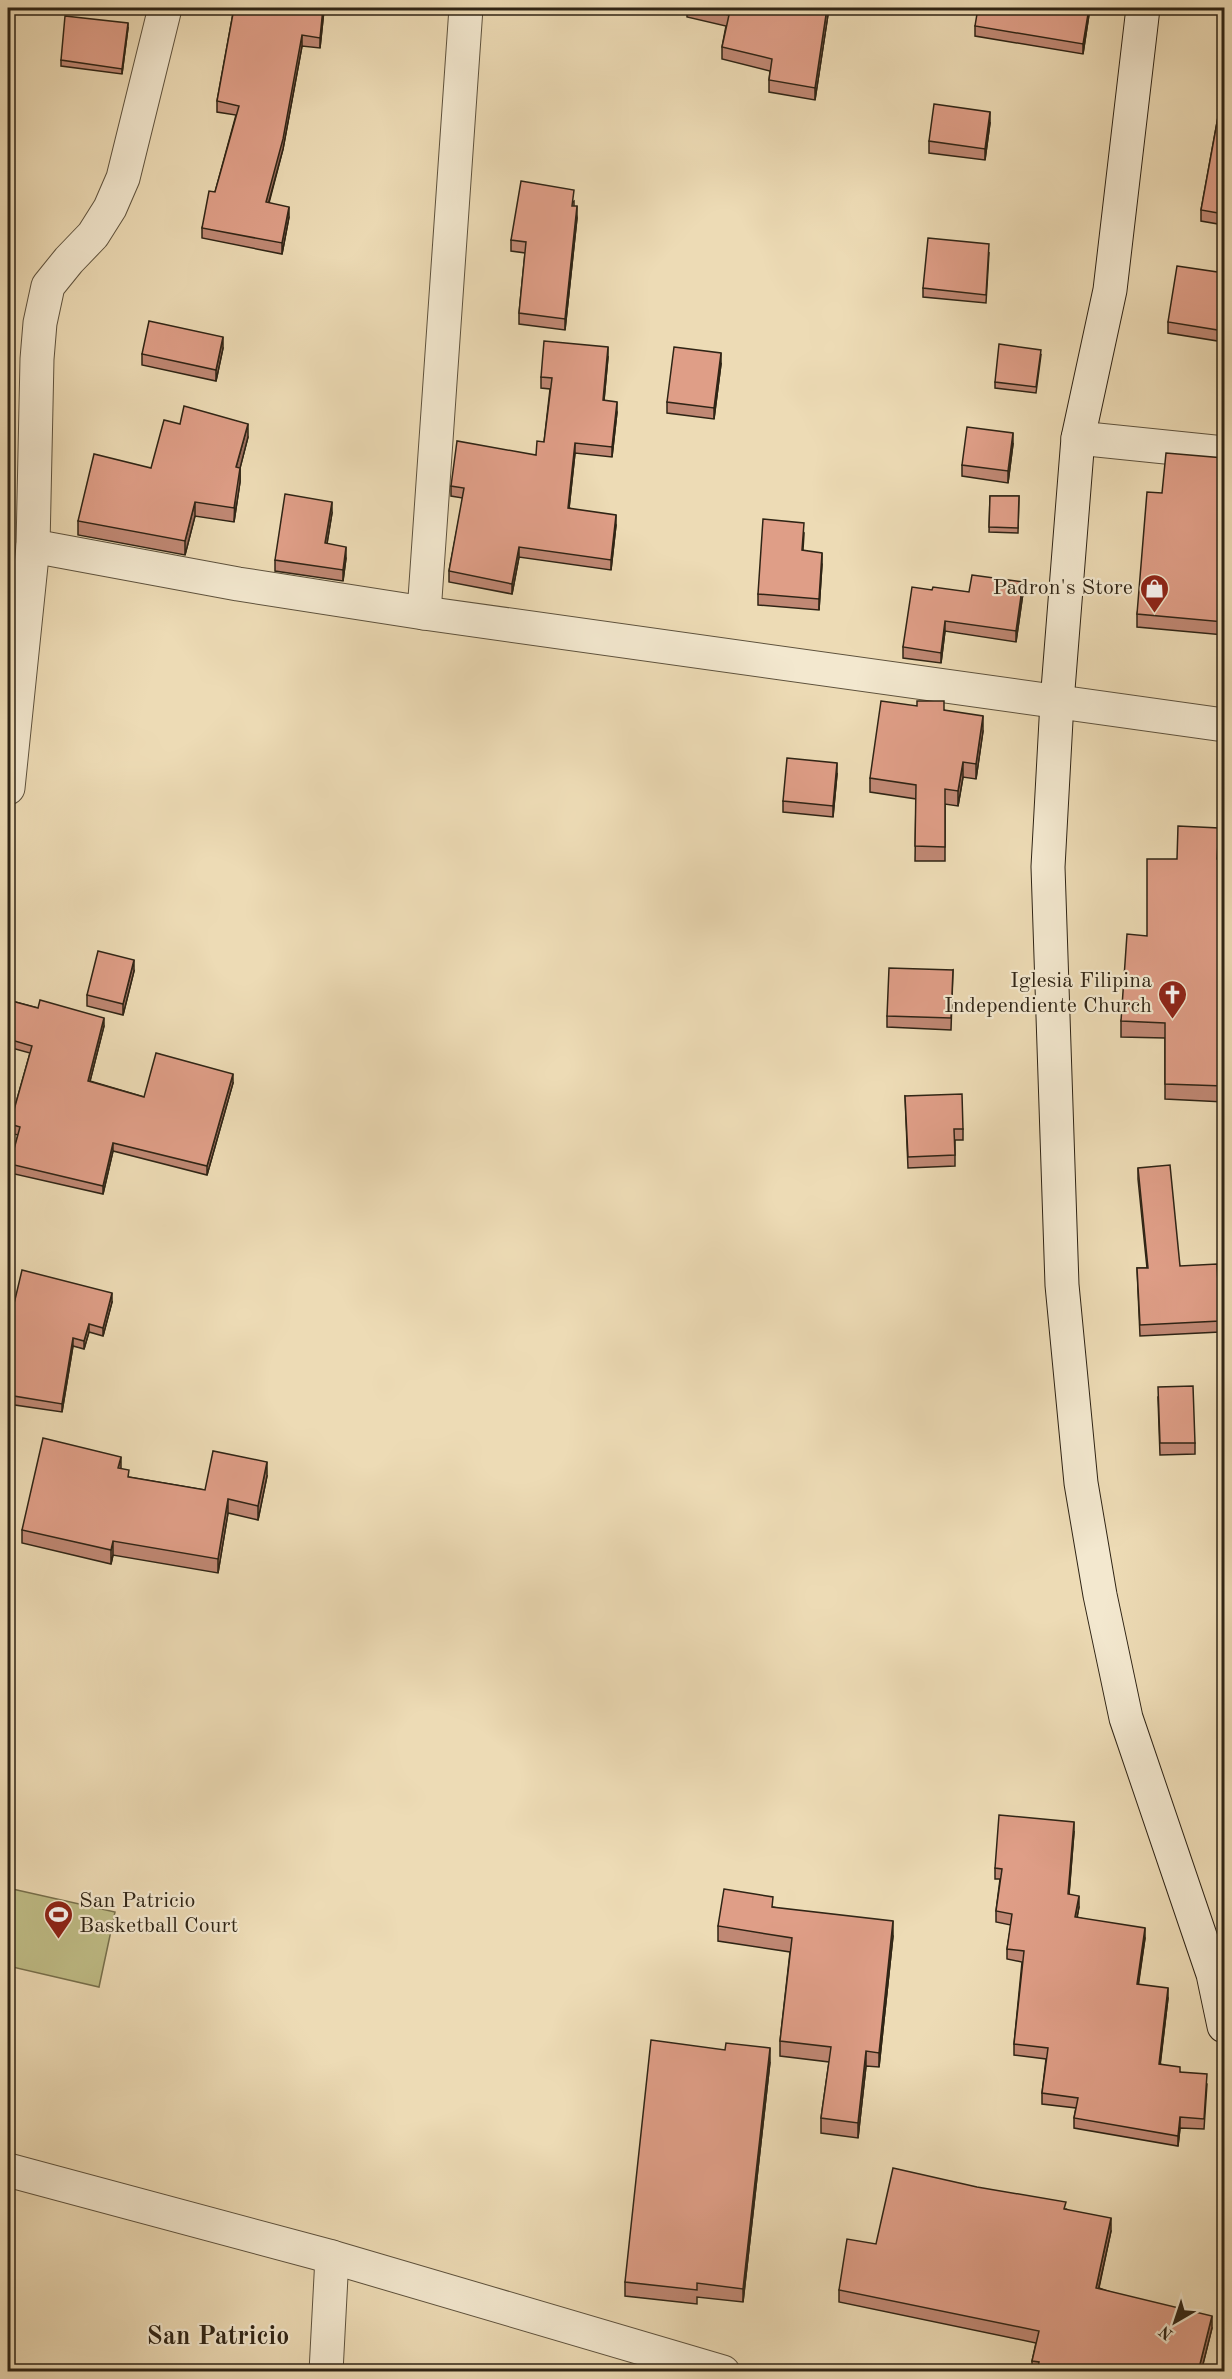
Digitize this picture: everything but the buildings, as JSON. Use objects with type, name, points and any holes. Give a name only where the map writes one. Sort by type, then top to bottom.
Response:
[{"type":"street","points":[[8,788],[33,546],[37,359],[40,323],[48,286],[93,235],[115,198],[123,178],[165,8]]},
{"type":"street","points":[[423,613],[466,8]]},
{"type":"street","points":[[1143,8],[1110,290],[1078,438],[1057,702],[1048,867],[1062,1285],[1081,1483],[1100,1595],[1126,1718],[1213,1974],[1224,2026]]},
{"type":"street","points":[[1078,438],[1224,453]]},
{"type":"street","points":[[33,546],[238,584],[423,613],[1224,725]]},
{"type":"street","points":[[8,2170],[332,2257],[723,2372]]},
{"type":"street","points":[[326,2372],[332,2257]]},
{"type":"shaded area","name":"San Patricio Basketball Court","points":[[8,1888],[115,1912],[99,1987],[8,1966]]},
{"type":"place","name":"Padron's Store","points":[[1154,614]]},
{"type":"place","name":"Iglesia Filipina Independiente Church","points":[[1173,1020]]},
{"type":"place","name":"San Patricio Basketball Court","points":[[58,1940]]},
{"type":"district","name":"San Patricio","points":[[218,2337]]}]
